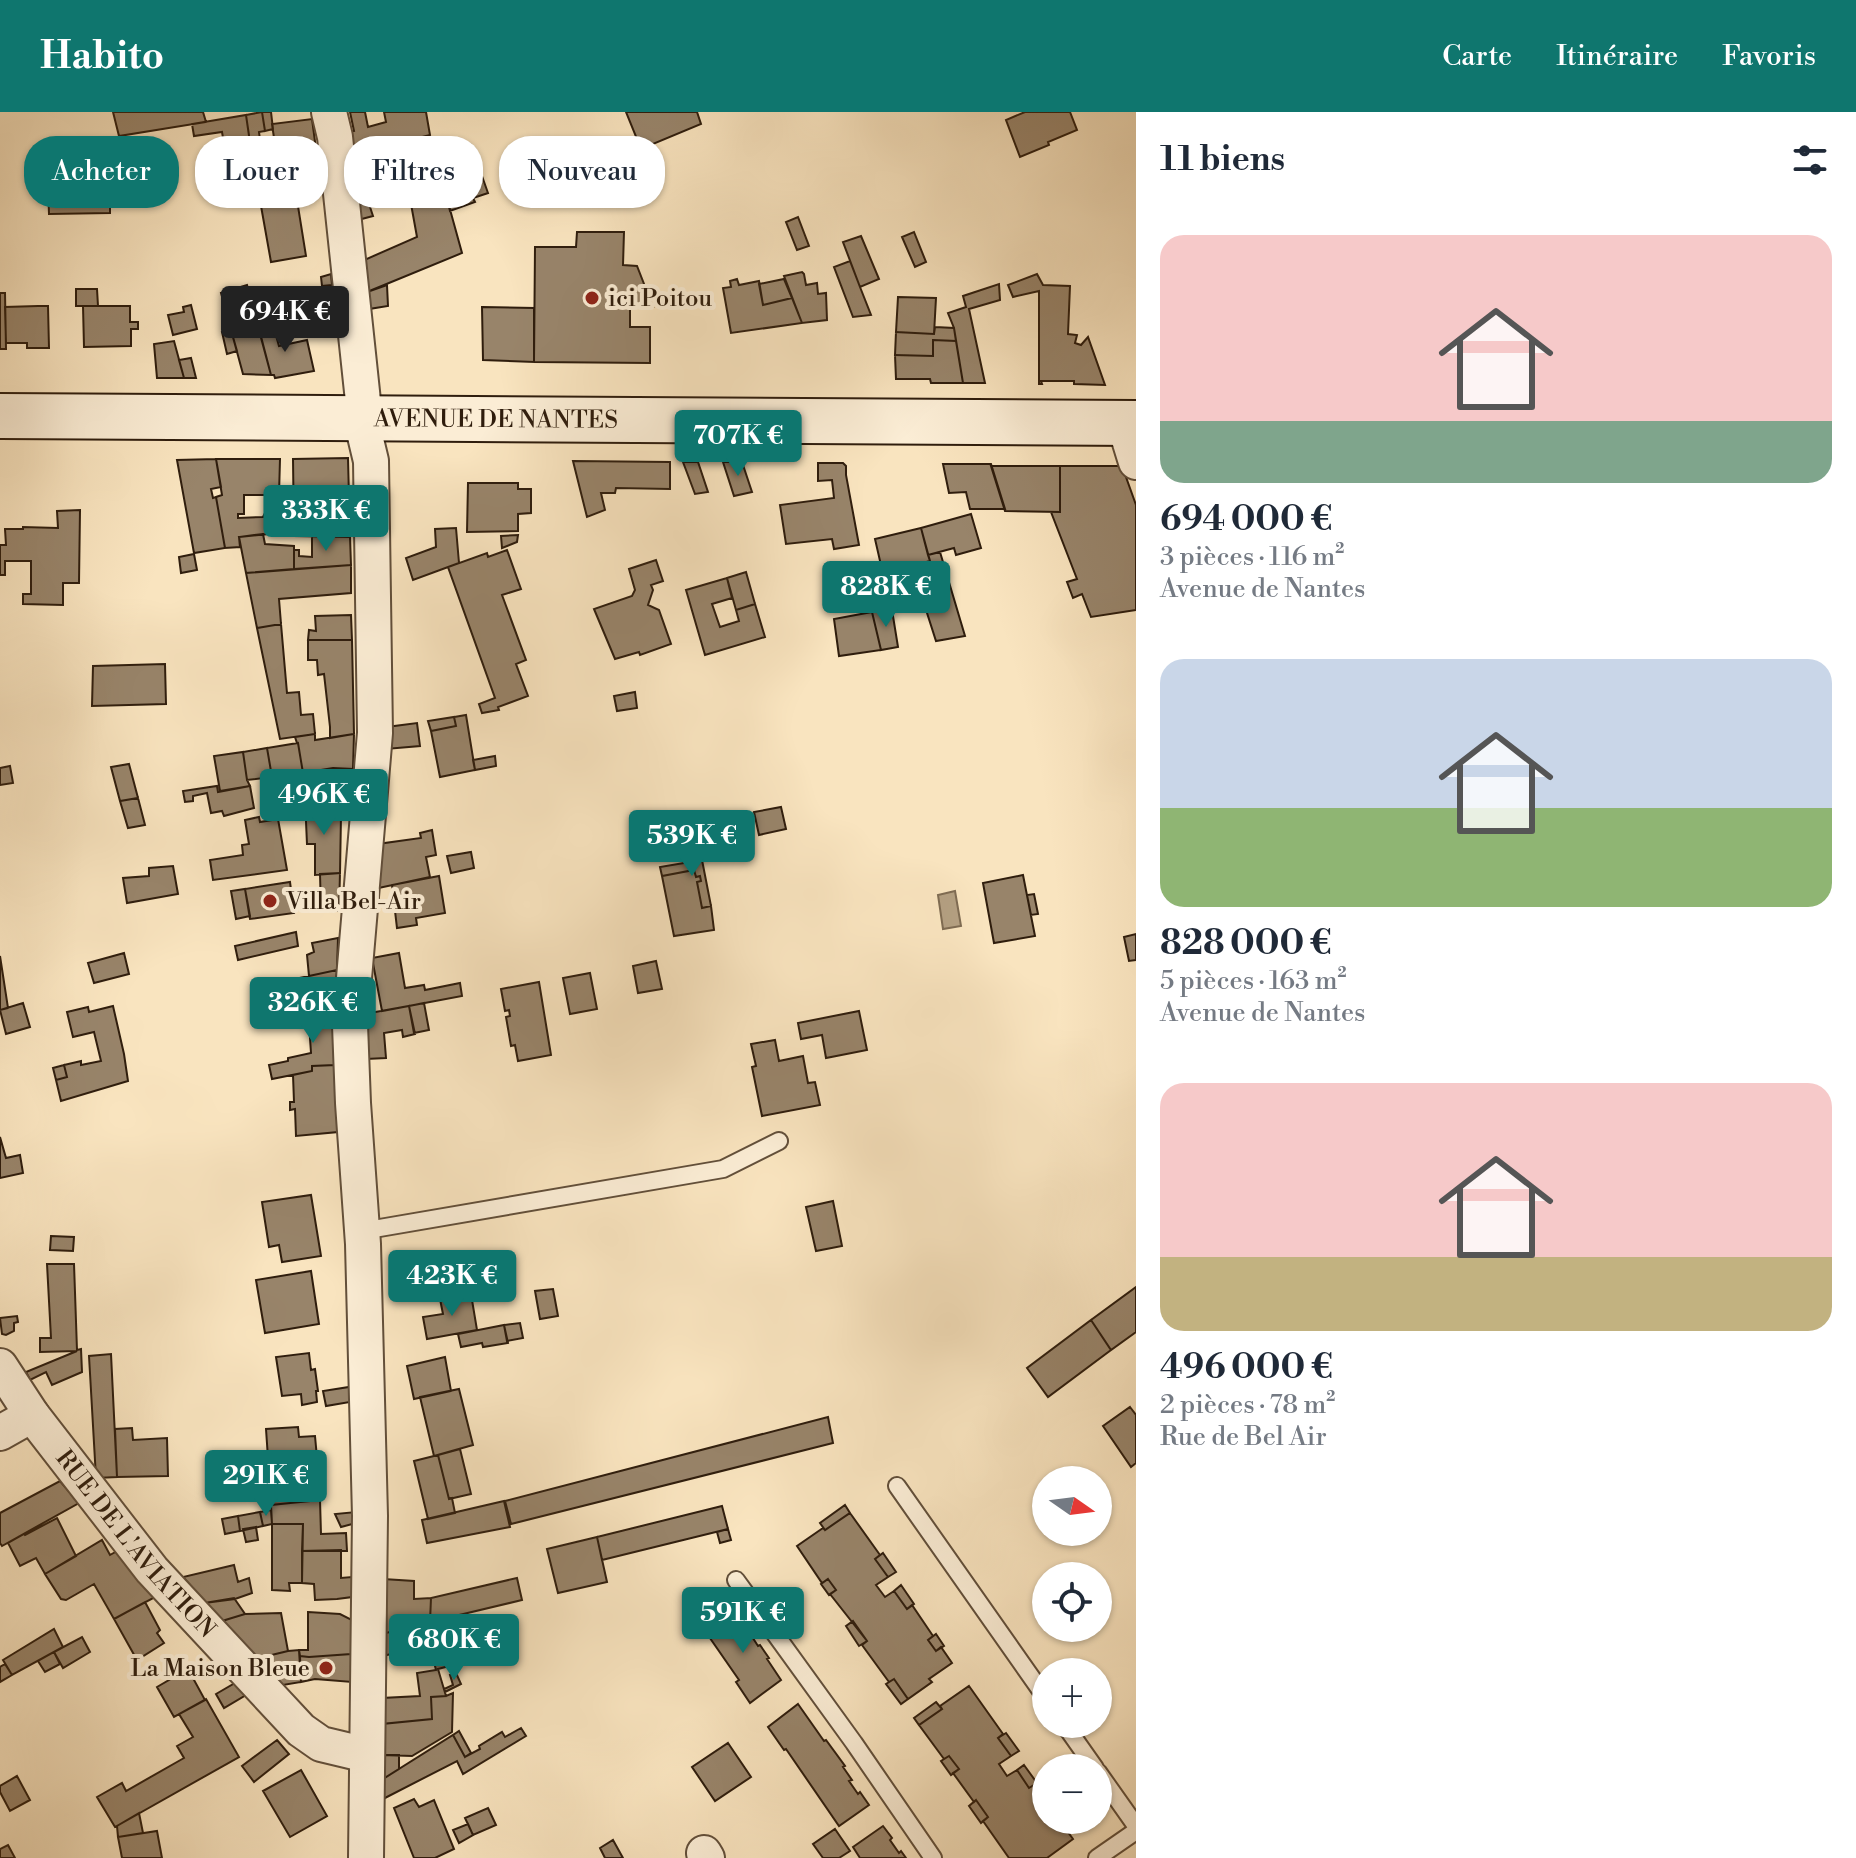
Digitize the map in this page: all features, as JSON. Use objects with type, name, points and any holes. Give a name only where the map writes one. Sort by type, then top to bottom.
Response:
[{"type":"main road","name":"AVENUE DE NANTES","points":[[0,416],[361,419],[1132,436]]},
{"type":"street","points":[[329,112],[335,137],[363,401],[361,419],[371,461],[375,733],[350,1025],[362,1231],[370,1516],[366,1858]]},
{"type":"street","name":"RUE DE L'AVIATION","points":[[0,1366],[32,1415],[152,1570],[301,1730],[321,1744],[367,1755]]},
{"type":"street","points":[[0,1433],[32,1415]]},
{"type":"lane","points":[[362,1231],[723,1169],[779,1141]]},
{"type":"lane","points":[[897,1486],[1032,1678]]},
{"type":"lane","points":[[736,1580],[933,1858]]},
{"type":"lane","points":[[1097,1858],[1136,1828],[1112,1792]]},
{"type":"shaded area","points":[[955,891],[961,926],[943,929],[938,895]]},
{"type":"building","points":[[113,112],[203,112],[206,122],[119,136]]},
{"type":"building","points":[[262,112],[265,131],[259,132],[260,136],[249,136],[246,115]]},
{"type":"building","points":[[262,112],[271,112],[273,129],[265,131]]},
{"type":"building","points":[[350,112],[365,112],[368,127],[386,122],[384,112],[426,112],[430,135],[348,136],[348,132],[354,131]]},
{"type":"building","points":[[626,112],[697,112],[701,124],[665,139],[665,136],[636,136]]},
{"type":"building","points":[[1025,112],[1070,112],[1077,130],[1020,157],[1006,120]]},
{"type":"building","points":[[246,115],[249,136],[223,136],[222,132],[194,136],[192,124]]},
{"type":"building","points":[[312,119],[314,136],[274,136],[272,124]]},
{"type":"building","points":[[49,208],[110,208],[110,213],[49,214]]},
{"type":"building","points":[[261,208],[298,208],[306,256],[271,262]]},
{"type":"building","points":[[356,208],[370,208],[373,216],[358,220]]},
{"type":"building","points":[[412,208],[450,208],[462,253],[367,292],[362,261],[417,237]]},
{"type":"building","points":[[798,217],[809,246],[797,250],[786,222]]},
{"type":"building","name":"ici Poitou","points":[[577,232],[624,232],[623,265],[637,266],[653,307],[630,307],[630,327],[650,327],[650,363],[534,362],[535,247],[576,247]]},
{"type":"building","points":[[914,232],[926,262],[915,267],[902,237]]},
{"type":"building","points":[[861,236],[879,279],[860,287],[843,242]]},
{"type":"building","points":[[850,261],[871,315],[853,317],[834,267]]},
{"type":"building","points":[[802,272],[806,285],[817,283],[818,294],[826,293],[827,320],[802,323],[784,276]]},
{"type":"building","points":[[331,274],[332,285],[322,286],[321,277]]},
{"type":"building","points":[[1037,274],[1043,285],[1070,286],[1068,334],[1077,335],[1075,343],[1081,345],[1088,337],[1105,385],[1074,384],[1074,381],[1041,381],[1042,384],[1039,384],[1039,291],[1013,297],[1008,285]]},
{"type":"building","points":[[737,279],[739,285],[759,281],[763,305],[792,298],[802,323],[731,333],[723,288],[731,287],[730,281]]},
{"type":"building","points":[[784,279],[792,298],[763,305],[759,284]]},
{"type":"building","points":[[999,284],[1000,300],[969,309],[985,383],[963,383],[954,328],[948,313],[966,307],[963,296]]},
{"type":"building","points":[[247,285],[271,375],[243,374],[221,293]]},
{"type":"building","points":[[387,285],[388,306],[369,309],[367,292]]},
{"type":"building","points":[[76,289],[97,289],[98,306],[76,306]]},
{"type":"building","points":[[0,293],[5,293],[6,349],[0,349]]},
{"type":"building","points":[[898,297],[936,298],[934,334],[896,332]]},
{"type":"building","points":[[191,305],[197,329],[173,335],[168,315],[184,312],[183,307]]},
{"type":"building","points":[[48,306],[49,348],[27,348],[27,343],[6,343],[5,307]]},
{"type":"building","points":[[83,306],[130,306],[130,322],[138,322],[138,329],[131,329],[131,346],[84,347]]},
{"type":"building","points":[[482,307],[534,308],[534,362],[483,360]]},
{"type":"building","points":[[275,321],[279,346],[307,340],[314,371],[275,378],[271,375],[258,325]]},
{"type":"building","points":[[935,327],[954,328],[956,341],[933,340],[933,356],[895,355],[896,332],[934,334]]},
{"type":"building","points":[[231,330],[237,351],[227,354],[222,332]]},
{"type":"building","points":[[933,340],[956,341],[963,383],[896,379],[895,355],[933,356]]},
{"type":"building","points":[[174,341],[184,378],[157,378],[154,344]]},
{"type":"building","points":[[191,358],[196,378],[184,378],[179,360]]},
{"type":"building","points":[[348,458],[350,537],[294,536],[293,459]]},
{"type":"building","points":[[216,459],[221,487],[211,489],[213,498],[216,497],[225,548],[194,553],[177,460]]},
{"type":"building","points":[[216,459],[280,459],[279,495],[244,495],[244,514],[238,514],[238,518],[263,517],[268,507],[278,513],[278,533],[239,537],[240,547],[225,548],[216,497],[222,495]]},
{"type":"building","points":[[573,461],[670,462],[670,489],[616,488],[615,493],[601,493],[605,510],[587,517]]},
{"type":"building","points":[[683,462],[698,462],[708,492],[695,494]]},
{"type":"building","points":[[723,462],[742,462],[752,492],[734,496]]},
{"type":"building","points":[[818,463],[843,463],[846,466],[859,545],[834,549],[832,539],[786,544],[780,505],[834,498],[832,480],[818,481]]},
{"type":"building","points":[[943,464],[991,464],[1005,509],[970,509],[966,492],[949,493]]},
{"type":"building","points":[[991,466],[1060,466],[1060,512],[1005,511]]},
{"type":"building","points":[[1060,466],[1122,466],[1136,505],[1136,610],[1091,617],[1082,594],[1073,598],[1067,582],[1077,579],[1051,512],[1060,512]]},
{"type":"building","points":[[468,483],[518,483],[518,489],[531,489],[531,513],[518,514],[518,531],[467,532]]},
{"type":"building","points":[[80,510],[79,583],[63,583],[63,605],[23,604],[23,594],[31,594],[31,561],[5,561],[5,575],[0,575],[0,545],[6,545],[5,529],[58,528],[57,511]]},
{"type":"building","points":[[971,514],[981,548],[956,555],[954,548],[928,555],[921,528]]},
{"type":"building","points":[[456,528],[459,563],[413,580],[406,558],[436,547],[435,529]]},
{"type":"building","points":[[921,528],[930,561],[883,574],[875,539]]},
{"type":"building","points":[[263,534],[265,544],[294,546],[294,569],[246,573],[239,537]]},
{"type":"building","points":[[518,535],[517,542],[502,548],[501,536]]},
{"type":"building","points":[[312,536],[350,537],[351,565],[294,569],[294,550],[299,550],[299,556],[312,557]]},
{"type":"building","points":[[507,550],[521,589],[502,595],[526,660],[516,664],[528,696],[498,707],[499,710],[482,713],[479,704],[495,698],[448,567],[487,553],[488,557]]},
{"type":"building","points":[[940,552],[965,636],[936,641],[912,566],[930,561],[928,555]]},
{"type":"building","points":[[194,554],[197,570],[181,573],[179,557]]},
{"type":"building","points":[[656,560],[663,581],[651,585],[653,590],[648,605],[659,610],[671,644],[640,655],[639,652],[615,659],[594,609],[632,596],[635,590],[629,569]]},
{"type":"building","points":[[351,565],[351,593],[279,599],[281,624],[257,628],[246,573]]},
{"type":"building","points":[[746,572],[755,604],[736,610],[727,578]]},
{"type":"building","points":[[727,578],[732,598],[712,604],[720,627],[739,621],[736,610],[755,604],[765,637],[705,655],[686,590]]},
{"type":"building","points":[[892,610],[898,647],[881,650],[872,612]]},
{"type":"building","points":[[872,612],[881,650],[839,656],[834,619]]},
{"type":"building","points":[[351,615],[352,640],[308,640],[309,630],[316,631],[315,616]]},
{"type":"building","points":[[281,624],[287,693],[299,692],[301,715],[313,714],[315,734],[280,739],[257,628]]},
{"type":"building","points":[[308,640],[352,640],[354,734],[330,738],[324,674],[318,675],[317,660],[308,660]]},
{"type":"building","points":[[165,664],[166,704],[92,706],[93,666]]},
{"type":"building","points":[[635,692],[637,708],[617,711],[614,696]]},
{"type":"building","points":[[466,715],[475,770],[440,777],[431,731],[456,726],[454,717]]},
{"type":"building","points":[[454,717],[456,726],[431,731],[428,721]]},
{"type":"building","points":[[417,723],[420,746],[386,749],[387,727]]},
{"type":"building","points":[[315,734],[315,740],[354,734],[353,769],[333,768],[303,773],[295,737]]},
{"type":"building","points":[[298,743],[303,773],[272,777],[267,748]]},
{"type":"building","points":[[267,748],[272,777],[247,780],[243,752]]},
{"type":"building","points":[[243,752],[250,786],[220,791],[214,756]]},
{"type":"building","points":[[495,756],[496,766],[475,770],[473,760]]},
{"type":"building","points":[[129,764],[138,798],[120,801],[111,767]]},
{"type":"building","points":[[10,766],[13,783],[0,785],[0,768]]},
{"type":"building","points":[[318,771],[320,793],[304,795],[302,773]]},
{"type":"building","points":[[326,777],[352,780],[348,816],[323,812]]},
{"type":"building","points":[[217,786],[218,792],[250,786],[254,808],[224,816],[222,811],[211,813],[207,793],[193,796],[193,801],[185,802],[183,791]]},
{"type":"building","points":[[138,798],[145,825],[128,828],[120,801]]},
{"type":"building","points":[[324,798],[323,812],[341,815],[340,873],[315,875],[315,844],[307,844],[305,799]]},
{"type":"building","points":[[781,807],[786,829],[759,835],[754,812]]},
{"type":"building","points":[[259,817],[260,822],[278,819],[287,870],[213,880],[210,860],[243,855],[242,845],[249,844],[245,820]]},
{"type":"building","points":[[432,830],[436,855],[426,857],[430,877],[374,889],[378,844],[421,838],[420,833]]},
{"type":"building","points":[[471,852],[474,868],[451,873],[447,856]]},
{"type":"building","points":[[702,860],[711,906],[702,908],[697,882],[701,881],[700,876],[696,877],[694,870],[662,876],[660,867]]},
{"type":"building","points":[[173,866],[178,894],[127,903],[123,878],[149,876],[149,868]]},
{"type":"building","points":[[694,870],[696,877],[700,876],[701,881],[697,882],[702,908],[711,906],[714,930],[674,936],[662,876]]},
{"type":"building","points":[[340,873],[339,911],[321,911],[320,874]]},
{"type":"building","points":[[1023,875],[1035,936],[994,943],[983,883]]},
{"type":"building","points":[[439,876],[445,913],[416,918],[417,925],[397,928],[392,885]]},
{"type":"building","name":"Villa Bel-Air","points":[[290,882],[294,913],[250,919],[245,889]]},
{"type":"building","points":[[245,889],[250,916],[236,919],[231,891]]},
{"type":"building","points":[[1034,894],[1038,914],[1031,915],[1027,895]]},
{"type":"building","points":[[296,932],[298,946],[238,960],[235,946]]},
{"type":"building","points":[[1136,934],[1136,960],[1129,961],[1124,937]]},
{"type":"building","points":[[338,938],[337,970],[309,976],[307,955],[314,952],[312,943]]},
{"type":"building","points":[[124,953],[129,974],[94,983],[88,963]]},
{"type":"building","points":[[399,953],[405,988],[424,985],[425,990],[460,983],[462,996],[382,1011],[372,958]]},
{"type":"building","points":[[0,956],[8,1008],[0,1010]]},
{"type":"building","points":[[656,961],[662,989],[638,993],[633,966]]},
{"type":"building","points":[[337,970],[334,1003],[296,1010],[299,978]]},
{"type":"building","points":[[590,973],[597,1009],[570,1014],[563,978]]},
{"type":"building","points":[[539,982],[551,1055],[518,1061],[515,1045],[511,1046],[506,1017],[510,1016],[509,1010],[505,1011],[501,989]]},
{"type":"building","points":[[23,1003],[30,1027],[6,1034],[0,1010]]},
{"type":"building","points":[[334,1003],[335,1065],[312,1066],[312,1071],[272,1079],[269,1065],[311,1053],[308,1008]]},
{"type":"building","points":[[424,1003],[429,1030],[414,1033],[409,1006]]},
{"type":"building","points":[[113,1006],[128,1081],[61,1101],[56,1080],[67,1077],[64,1065],[101,1061],[94,1032],[73,1037],[67,1012],[88,1007],[89,1012]]},
{"type":"building","points":[[409,1006],[415,1034],[403,1037],[402,1030],[384,1033],[386,1058],[366,1059],[364,1014]]},
{"type":"building","points":[[859,1011],[867,1050],[826,1058],[822,1035],[801,1039],[798,1023]]},
{"type":"building","points":[[775,1040],[779,1061],[803,1056],[808,1083],[815,1082],[820,1105],[762,1116],[752,1067],[756,1066],[751,1044]]},
{"type":"building","points":[[64,1065],[67,1077],[56,1080],[53,1068]]},
{"type":"building","points":[[335,1065],[338,1132],[296,1136],[295,1109],[290,1110],[290,1102],[294,1102],[293,1075],[312,1071],[312,1066]]},
{"type":"building","points":[[0,1137],[6,1158],[20,1155],[23,1173],[0,1178]]},
{"type":"building","points":[[311,1195],[321,1256],[282,1262],[279,1245],[269,1247],[262,1202]]},
{"type":"building","points":[[833,1201],[842,1246],[816,1251],[806,1207]]},
{"type":"building","points":[[51,1236],[74,1237],[73,1251],[50,1250]]},
{"type":"building","points":[[47,1264],[74,1264],[77,1350],[81,1349],[82,1372],[52,1385],[46,1372],[30,1380],[26,1372],[77,1351],[40,1352],[40,1338],[51,1338]]},
{"type":"building","points":[[311,1271],[319,1324],[265,1333],[256,1280]]},
{"type":"building","points":[[1136,1287],[1136,1332],[1111,1350],[1091,1320]]},
{"type":"building","points":[[553,1289],[558,1316],[540,1319],[535,1291]]},
{"type":"building","points":[[471,1294],[477,1330],[427,1339],[423,1317],[443,1314],[440,1299]]},
{"type":"building","points":[[17,1316],[14,1331],[2,1334],[0,1318]]},
{"type":"building","points":[[1091,1320],[1111,1350],[1048,1397],[1027,1368]]},
{"type":"building","points":[[520,1323],[523,1338],[507,1341],[504,1325]]},
{"type":"building","points":[[504,1325],[508,1343],[461,1347],[458,1334]]},
{"type":"building","points":[[309,1353],[311,1370],[315,1369],[317,1402],[302,1405],[301,1394],[282,1396],[276,1357]]},
{"type":"building","points":[[111,1354],[117,1477],[96,1478],[89,1356]]},
{"type":"building","points":[[445,1357],[451,1391],[414,1399],[407,1366]]},
{"type":"building","points":[[349,1387],[350,1402],[326,1406],[323,1391]]},
{"type":"building","points":[[459,1389],[473,1445],[434,1456],[420,1397]]},
{"type":"building","points":[[1130,1407],[1136,1415],[1136,1463],[1131,1467],[1103,1426]]},
{"type":"building","points":[[828,1417],[833,1443],[511,1524],[505,1501]]},
{"type":"building","points":[[298,1427],[299,1437],[315,1436],[318,1469],[269,1473],[266,1429]]},
{"type":"building","points":[[132,1428],[133,1440],[167,1438],[168,1476],[117,1477],[115,1429]]},
{"type":"building","points":[[460,1449],[471,1494],[449,1499],[438,1455]]},
{"type":"building","points":[[438,1455],[455,1513],[428,1519],[414,1461]]},
{"type":"building","points":[[298,1470],[299,1492],[320,1490],[320,1500],[271,1505],[269,1473]]},
{"type":"building","points":[[60,1481],[79,1503],[2,1546],[0,1513]]},
{"type":"building","points":[[320,1500],[321,1534],[346,1533],[347,1551],[302,1551],[303,1524],[272,1524],[271,1505]]},
{"type":"building","points":[[504,1501],[510,1527],[427,1543],[422,1520]]},
{"type":"building","points":[[845,1505],[850,1513],[825,1530],[820,1523]]},
{"type":"building","points":[[722,1506],[728,1529],[602,1560],[597,1537]]},
{"type":"building","points":[[271,1510],[272,1524],[263,1526],[260,1512]]},
{"type":"building","points":[[260,1512],[263,1526],[240,1531],[238,1516]]},
{"type":"building","points":[[356,1512],[356,1523],[341,1527],[335,1514]]},
{"type":"building","points":[[850,1513],[880,1555],[875,1559],[888,1577],[876,1585],[885,1597],[894,1591],[907,1609],[912,1605],[933,1636],[928,1640],[936,1651],[941,1647],[952,1663],[908,1699],[894,1679],[889,1682],[862,1645],[867,1641],[830,1594],[836,1590],[828,1579],[822,1583],[797,1546]]},
{"type":"building","points":[[238,1516],[240,1531],[225,1534],[222,1519]]},
{"type":"building","points":[[57,1518],[76,1556],[45,1574],[36,1558],[20,1566],[8,1543]]},
{"type":"building","points":[[272,1524],[303,1524],[302,1583],[289,1583],[290,1591],[272,1590]]},
{"type":"building","points":[[256,1527],[258,1540],[246,1542],[243,1529]]},
{"type":"building","points":[[728,1529],[731,1540],[720,1543],[717,1532]]},
{"type":"building","points":[[597,1537],[607,1582],[558,1593],[547,1549]]},
{"type":"building","points":[[102,1540],[110,1555],[119,1550],[159,1595],[114,1619],[94,1584],[66,1600],[61,1599],[45,1574]]},
{"type":"building","points":[[341,1550],[341,1578],[352,1577],[352,1597],[315,1600],[314,1584],[302,1583],[302,1551]]},
{"type":"building","points":[[883,1553],[896,1572],[888,1577],[875,1559]]},
{"type":"building","points":[[234,1565],[238,1582],[249,1578],[252,1593],[235,1599],[205,1603],[183,1577]]},
{"type":"building","points":[[517,1578],[522,1600],[430,1622],[431,1598]]},
{"type":"building","points":[[383,1579],[414,1581],[414,1599],[431,1598],[430,1622],[382,1634]]},
{"type":"building","points":[[828,1579],[836,1590],[829,1595],[821,1584]]},
{"type":"building","points":[[901,1585],[914,1604],[907,1609],[894,1591]]},
{"type":"building","points":[[234,1598],[245,1614],[222,1621],[205,1603]]},
{"type":"building","points":[[145,1602],[164,1643],[137,1660],[114,1619]]},
{"type":"building","points":[[733,1607],[781,1680],[750,1703],[736,1682],[739,1680],[703,1628]]},
{"type":"building","points":[[308,1612],[340,1614],[352,1620],[351,1654],[300,1656],[299,1650],[308,1650]]},
{"type":"building","points":[[281,1613],[288,1651],[255,1659],[222,1621],[245,1614]]},
{"type":"building","points":[[444,1618],[457,1664],[438,1669],[446,1696],[431,1697],[432,1719],[382,1724],[382,1698],[420,1696],[417,1673],[436,1670],[430,1646],[382,1656],[382,1634]]},
{"type":"building","points":[[853,1621],[867,1641],[859,1646],[846,1626]]},
{"type":"building","points":[[54,1629],[63,1647],[12,1675],[3,1660]]},
{"type":"building","points":[[936,1634],[944,1646],[936,1651],[928,1640]]},
{"type":"building","points":[[82,1637],[90,1652],[63,1668],[54,1652]]},
{"type":"building","points":[[299,1650],[301,1682],[277,1686],[255,1659],[288,1651]]},
{"type":"building","points":[[54,1652],[60,1664],[45,1672],[38,1661]]},
{"type":"building","name":"La Maison Bleue","points":[[351,1654],[352,1682],[315,1679],[301,1682],[300,1656]]},
{"type":"building","points":[[5,1664],[12,1675],[0,1682],[0,1667]]},
{"type":"building","points":[[188,1669],[205,1700],[174,1717],[157,1687]]},
{"type":"building","points":[[456,1673],[461,1684],[445,1692],[444,1689],[453,1685],[450,1675]]},
{"type":"building","points":[[894,1679],[908,1699],[901,1704],[886,1684]]},
{"type":"building","points":[[235,1683],[246,1695],[224,1708],[216,1694]]},
{"type":"building","points":[[969,1686],[1003,1734],[998,1738],[1011,1756],[999,1764],[1007,1776],[1017,1770],[1029,1788],[1032,1786],[1032,1834],[1069,1834],[1073,1839],[1047,1858],[1009,1858],[983,1821],[988,1817],[953,1773],[959,1769],[949,1756],[944,1759],[919,1725],[942,1709],[940,1706]]},
{"type":"building","points":[[453,1693],[452,1732],[412,1756],[383,1755],[382,1724],[432,1719],[431,1697]]},
{"type":"building","points":[[206,1699],[239,1757],[115,1827],[97,1797],[122,1783],[126,1791],[184,1758],[177,1746],[193,1737],[179,1714]]},
{"type":"building","points":[[936,1702],[942,1709],[919,1725],[914,1718]]},
{"type":"building","points":[[798,1704],[845,1766],[852,1780],[849,1781],[869,1805],[839,1826],[768,1727]]},
{"type":"building","points":[[521,1728],[526,1736],[463,1774],[457,1761],[383,1799],[383,1779],[453,1735],[465,1757],[502,1732],[505,1737]]},
{"type":"building","points":[[459,1731],[471,1753],[465,1757],[453,1735]]},
{"type":"building","points":[[1006,1733],[1019,1751],[1011,1756],[998,1738]]},
{"type":"building","points":[[277,1740],[289,1754],[254,1782],[242,1766]]},
{"type":"building","points":[[728,1743],[751,1777],[715,1801],[692,1767]]},
{"type":"building","points":[[383,1755],[399,1755],[399,1769],[383,1779]]},
{"type":"building","points":[[949,1756],[959,1769],[951,1775],[941,1761]]},
{"type":"building","points":[[1024,1765],[1032,1776],[1032,1786],[1029,1788],[1017,1770]]},
{"type":"building","points":[[301,1770],[327,1816],[290,1837],[263,1791]]},
{"type":"building","points":[[17,1776],[30,1800],[10,1811],[0,1786]]},
{"type":"building","points":[[414,1799],[419,1807],[434,1800],[454,1849],[435,1858],[414,1858],[394,1808]]},
{"type":"building","points":[[976,1800],[988,1817],[981,1823],[969,1806]]},
{"type":"building","points":[[488,1808],[496,1825],[473,1835],[465,1818]]},
{"type":"building","points":[[139,1813],[143,1833],[118,1837],[117,1826]]},
{"type":"building","points":[[468,1824],[473,1835],[459,1843],[453,1830]]},
{"type":"building","points":[[883,1826],[899,1853],[901,1851],[906,1858],[860,1858],[853,1847]]},
{"type":"building","points":[[835,1829],[850,1851],[839,1858],[823,1858],[813,1844]]},
{"type":"building","points":[[157,1831],[162,1858],[122,1858],[118,1837]]},
{"type":"building","points":[[613,1840],[623,1858],[605,1858],[600,1848]]},
{"type":"building","points":[[8,1845],[15,1858],[0,1858],[0,1849]]},
{"type":"place","name":"ici Poitou","points":[[592,298]]},
{"type":"place","name":"Villa Bel-Air","points":[[270,901]]},
{"type":"place","name":"La Maison Bleue","points":[[326,1668]]}]
